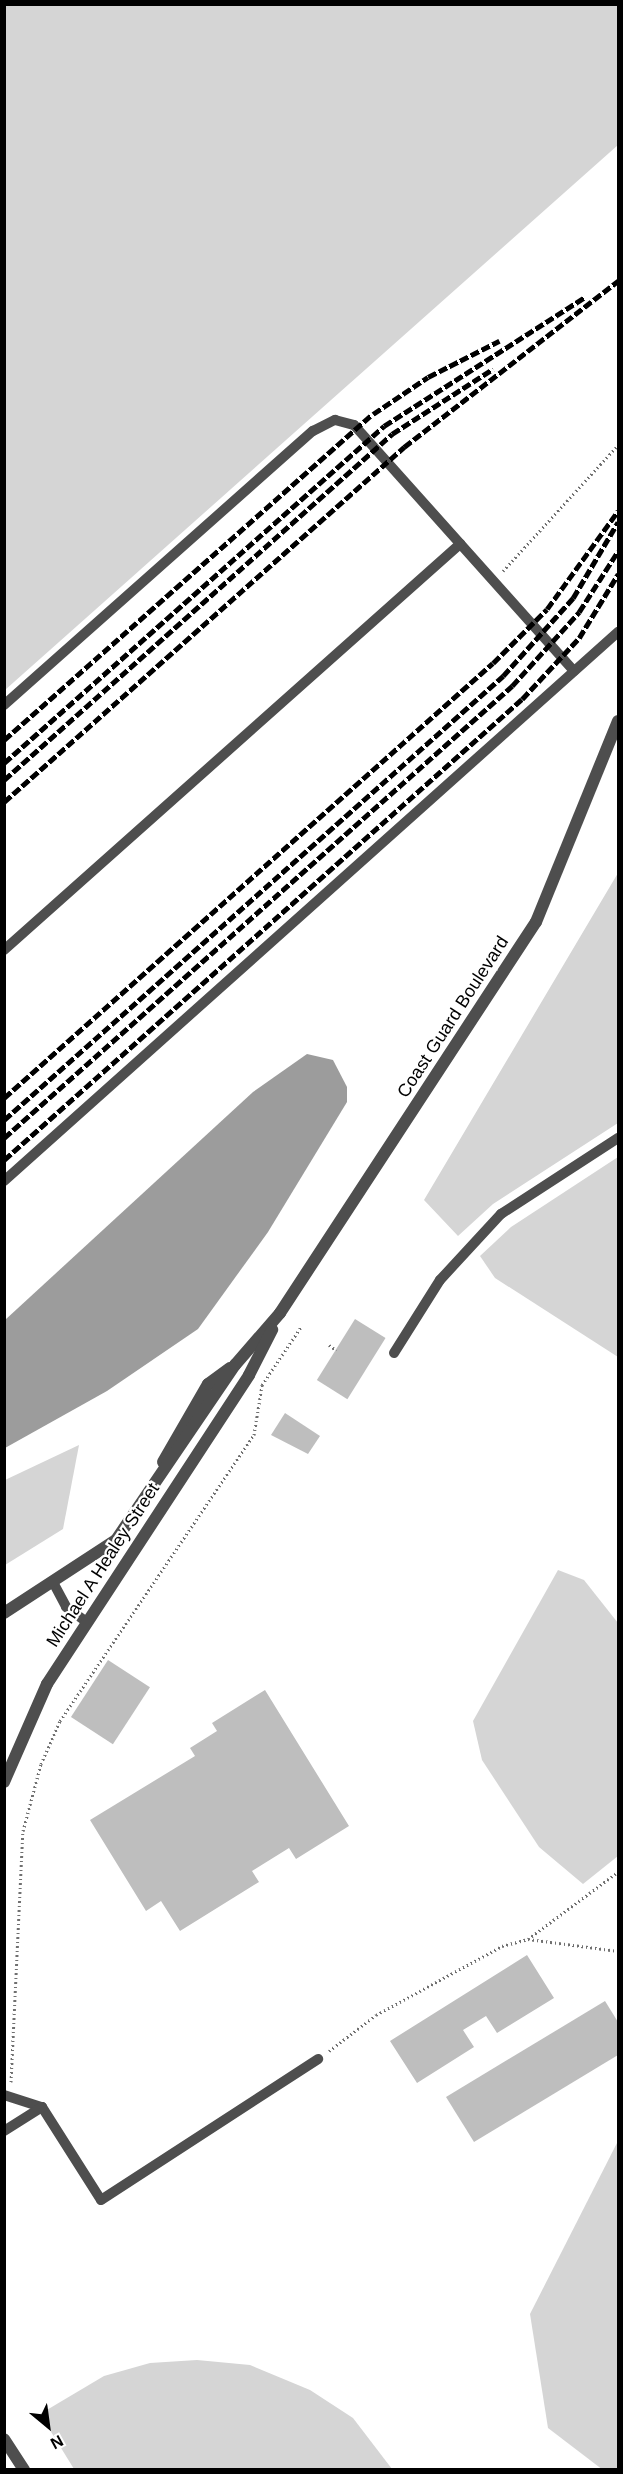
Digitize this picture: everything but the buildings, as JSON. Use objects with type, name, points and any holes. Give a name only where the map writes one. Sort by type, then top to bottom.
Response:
[{"type":"street","name":"Coast Guard Boulevard","points":[[249,1375],[280,1313],[536,922],[618,721]]},
{"type":"street","name":"Coast Guard Boulevard","points":[[4,1613],[54,1584],[116,1540],[235,1365],[280,1313]]},
{"type":"street","name":"Michael A Healey Street","points":[[4,1782],[31,1714],[87,1622],[249,1375]]},
{"type":"street","points":[[4,2439],[24,2469]]},
{"type":"lane","points":[[4,705],[323,424],[345,420],[354,425],[574,671]]},
{"type":"lane","points":[[4,950],[460,544]]},
{"type":"lane","points":[[4,1181],[618,632]]},
{"type":"lane","points":[[394,1353],[468,1246],[501,1214],[618,1138]]},
{"type":"lane","points":[[54,1584],[66,1607],[87,1622]]},
{"type":"lane","points":[[8,2097],[42,2107],[101,2200],[318,2059]]},
{"type":"lane","points":[[4,2131],[42,2107]]},
{"type":"path","points":[[494,581],[618,445]]},
{"type":"path","points":[[8,2097],[19,1869],[41,1764],[60,1721],[254,1435],[262,1385],[301,1327]]},
{"type":"path","points":[[329,1345],[336,1350]]},
{"type":"path","points":[[318,2059],[376,2015],[476,1959],[528,1939],[618,1872]]},
{"type":"path","points":[[528,1939],[618,1951]]},
{"type":"shaded area","points":[[5,4],[618,5],[618,145],[5,690]]},
{"type":"shaded area","points":[[618,873],[618,1123],[493,1204],[458,1236],[424,1200]]},
{"type":"shaded area","points":[[307,1054],[333,1060],[347,1087],[347,1102],[268,1232],[198,1329],[107,1391],[5,1448],[5,1320],[253,1092]]},
{"type":"shaded area","points":[[618,1157],[618,1357],[495,1278],[480,1256],[511,1227]]},
{"type":"shaded area","points":[[79,1445],[63,1529],[5,1565],[5,1480]]},
{"type":"shaded area","points":[[558,1570],[584,1580],[618,1623],[618,1856],[583,1884],[539,1847],[482,1760],[473,1721]]},
{"type":"shaded area","points":[[618,2141],[618,2469],[603,2470],[548,2428],[530,2314]]},
{"type":"shaded area","points":[[197,2360],[250,2365],[310,2390],[353,2418],[392,2469],[74,2469],[40,2414],[104,2376],[150,2363]]},
{"type":"railway","points":[[4,802],[404,447],[618,281]]},
{"type":"railway","points":[[4,763],[384,426],[585,297]]},
{"type":"railway","points":[[4,740],[373,414],[428,377],[499,341]]},
{"type":"railway","points":[[4,780],[392,434],[493,369]]},
{"type":"railway","points":[[4,1098],[493,663],[547,609],[618,511]]},
{"type":"railway","points":[[4,1120],[503,676],[573,598],[618,522]]},
{"type":"railway","points":[[4,1138],[512,686],[579,612],[618,551]]},
{"type":"railway","points":[[4,1160],[522,699],[579,638],[618,574]]}]
